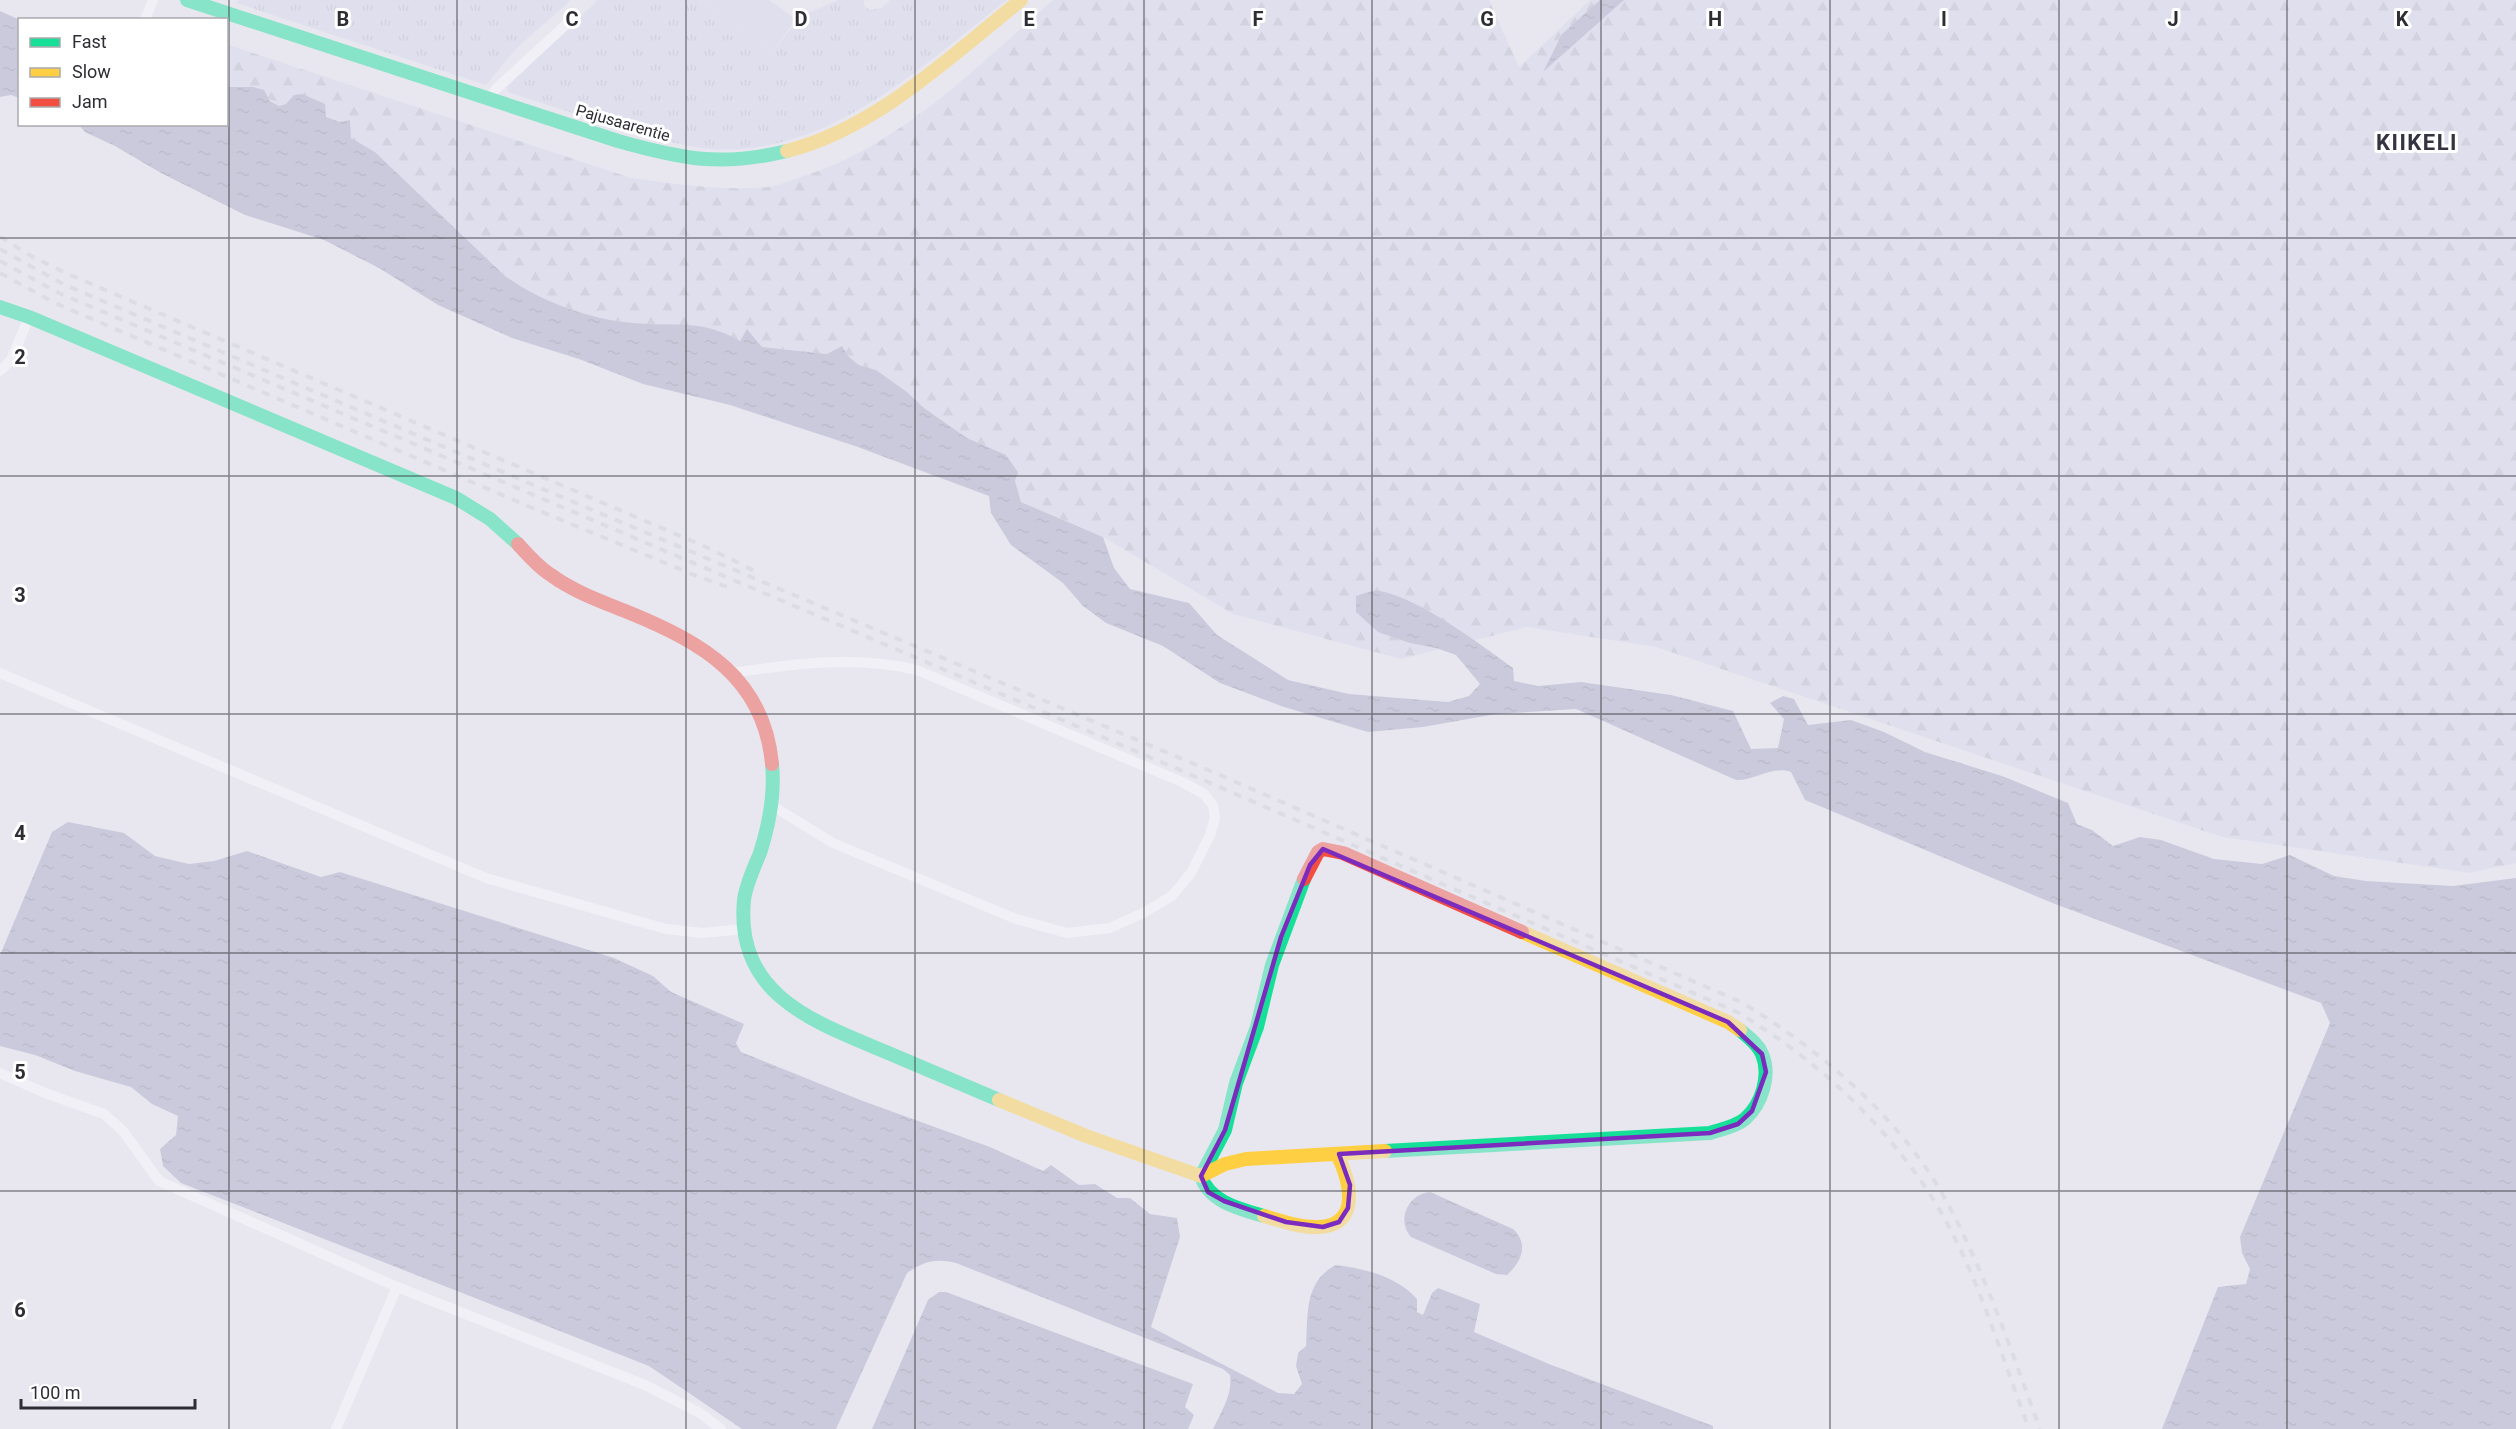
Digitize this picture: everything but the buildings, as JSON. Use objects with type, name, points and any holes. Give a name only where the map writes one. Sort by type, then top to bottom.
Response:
[{"type":"street","points":[[146,18],[153,0]]},
{"type":"street","name":"Pajusaarentie","points":[[187,0],[618,141],[666,154],[710,161],[746,160],[781,154],[825,139],[869,116],[913,85],[1021,0]]},
{"type":"street","points":[[489,98],[495,89],[571,20]]},
{"type":"street","points":[[0,307],[29,317],[456,498],[483,514],[510,536],[529,558],[551,576],[578,591],[697,644],[710,652],[750,694],[767,732],[774,760],[771,805],[764,841],[745,898],[745,929],[749,950],[764,981],[780,1000],[801,1015],[835,1031],[1086,1136],[1202,1176],[1225,1164],[1246,1159],[1710,1133],[1738,1124],[1752,1111],[1761,1094],[1766,1072],[1762,1054],[1749,1038],[1728,1022],[1343,853],[1323,849],[1318,852],[1310,865],[1281,937],[1257,1027],[1236,1083],[1225,1130],[1202,1176]]},
{"type":"street","points":[[0,371],[11,360],[29,317]]},
{"type":"street","points":[[731,673],[811,661],[887,662],[917,669],[1182,782],[1204,794],[1213,805],[1215,818],[1210,835],[1191,873],[1172,896],[1143,913],[1110,928],[1067,933],[1016,919],[832,843],[771,805]]},
{"type":"street","points":[[0,673],[486,878],[666,929],[702,933],[745,929]]},
{"type":"street","points":[[0,1073],[45,1093],[104,1114],[123,1131],[159,1181],[397,1287],[645,1385],[700,1413],[721,1429]]},
{"type":"street","points":[[1202,1176],[1209,1192],[1224,1202],[1304,1227],[1323,1227],[1339,1222],[1348,1208],[1350,1196],[1348,1176],[1337,1154]]},
{"type":"street","points":[[336,1429],[397,1287]]},
{"type":"highlighted area","points":[[1323,849],[1728,1022],[1762,1054],[1766,1072],[1752,1111],[1738,1124],[1710,1133],[1339,1154],[1350,1185],[1348,1208],[1339,1222],[1323,1227],[1286,1222],[1224,1201],[1208,1192],[1201,1176],[1225,1130],[1281,937],[1310,865]]},
{"type":"green space","points":[[239,0],[571,0],[517,48],[486,85],[236,3]]},
{"type":"green space","points":[[598,0],[700,0],[773,51],[801,16],[838,0],[864,0],[864,6],[870,10],[881,8],[890,0],[1007,0],[906,79],[870,103],[833,123],[794,139],[752,148],[709,149],[649,136],[508,92],[507,87]]},
{"type":"green space","points":[[700,0],[769,0],[796,19],[773,51]]},
{"type":"green space","points":[[1053,0],[1489,0],[1519,67],[1590,0],[2516,0],[2516,863],[2470,873],[2222,837],[1656,647],[1527,627],[1401,659],[1233,614],[1103,537],[1021,502],[1015,481],[1018,472],[1006,455],[967,438],[876,370],[859,365],[849,357],[842,346],[827,354],[762,347],[747,330],[740,341],[713,329],[687,325],[616,321],[566,308],[534,294],[505,276],[375,152],[350,138],[340,122],[286,104],[279,106],[253,87],[228,87],[228,45],[631,178],[716,187],[767,187],[835,164],[870,147],[903,126],[965,78]]},
{"type":"water","points":[[1600,0],[1624,0],[1543,72],[1562,34]]},
{"type":"water","points":[[0,11],[18,19],[18,98],[11,95],[0,97]]},
{"type":"water","points":[[228,87],[253,87],[264,90],[270,101],[279,106],[286,104],[294,95],[302,94],[325,104],[326,117],[340,122],[350,120],[351,138],[375,152],[505,276],[534,294],[566,308],[616,321],[700,326],[740,341],[747,329],[762,347],[827,354],[842,346],[849,357],[859,365],[876,370],[967,438],[1006,455],[1018,472],[1015,481],[1021,502],[1103,537],[1114,568],[1130,589],[1189,603],[1217,635],[1288,680],[1349,694],[1448,702],[1469,696],[1480,684],[1456,655],[1378,632],[1356,612],[1356,596],[1379,591],[1412,602],[1466,635],[1513,668],[1514,681],[1538,686],[1581,682],[1671,695],[1733,711],[1751,749],[1778,748],[1784,719],[1770,703],[1783,696],[1794,699],[1808,725],[1851,720],[1884,732],[1925,752],[2002,776],[2068,803],[2077,824],[2092,830],[2113,846],[2140,837],[2161,840],[2214,859],[2262,864],[2290,855],[2334,876],[2366,881],[2453,886],[2516,878],[2516,1429],[2162,1429],[2218,1287],[2246,1284],[2250,1269],[2242,1253],[2240,1237],[2330,1023],[2321,1003],[2055,904],[1805,800],[1791,772],[1777,770],[1736,780],[1576,709],[1496,714],[1423,727],[1368,732],[1284,707],[1220,683],[1163,646],[1106,623],[1083,606],[1063,583],[1011,545],[991,513],[989,496],[855,446],[730,405],[643,384],[579,359],[512,338],[438,305],[379,268],[324,240],[245,215],[85,132],[80,126],[228,126]]},
{"type":"water","points":[[68,822],[124,833],[155,856],[189,864],[214,861],[247,851],[321,877],[340,872],[614,958],[653,976],[671,992],[744,1024],[736,1043],[741,1052],[863,1101],[990,1147],[1043,1171],[1051,1165],[1079,1185],[1095,1184],[1117,1198],[1130,1198],[1150,1214],[1177,1218],[1180,1237],[1151,1327],[1278,1393],[1294,1394],[1302,1384],[1296,1366],[1298,1353],[1306,1346],[1308,1311],[1313,1289],[1318,1280],[1336,1265],[1369,1271],[1390,1279],[1417,1299],[1417,1312],[1423,1315],[1432,1293],[1438,1288],[1480,1304],[1474,1332],[1549,1364],[1713,1426],[1713,1429],[1213,1429],[1230,1389],[1230,1375],[1223,1369],[956,1263],[936,1261],[925,1263],[907,1273],[836,1429],[742,1429],[649,1366],[181,1183],[163,1166],[160,1149],[176,1135],[178,1116],[152,1104],[131,1087],[75,1071],[35,1055],[0,1046],[0,955],[52,832]]},
{"type":"water","points":[[1430,1192],[1513,1229],[1521,1241],[1522,1252],[1517,1264],[1507,1275],[1496,1274],[1411,1237],[1405,1223],[1407,1209],[1416,1197]]},
{"type":"water","points":[[939,1292],[946,1292],[1193,1384],[1185,1407],[1194,1415],[1188,1429],[872,1429],[928,1300]]},
{"type":"railway","points":[[0,237],[68,274],[706,547],[755,571]]},
{"type":"railway","points":[[0,249],[63,284],[1206,769],[1741,1002],[1799,1041],[1854,1086],[1903,1138],[1924,1166],[1943,1195],[1971,1252],[1996,1310],[2040,1429]]},
{"type":"railway","points":[[0,261],[59,293],[1201,779],[1737,1012],[1766,1030],[1821,1071],[1870,1118],[1913,1170],[1933,1199],[1962,1252],[2029,1429]]},
{"type":"railway","points":[[0,273],[55,303],[530,507],[733,589]]},
{"type":"traffic: fast","points":[[187,0],[641,147],[682,156],[721,160],[742,159],[787,151]]},
{"type":"traffic: fast","points":[[0,307],[29,317],[456,498],[490,519],[518,544]]},
{"type":"traffic: fast","points":[[772,764],[773,787],[769,820],[744,900],[745,933],[752,960],[766,982],[785,1001],[807,1016],[999,1100]]},
{"type":"traffic: fast","points":[[1264,1216],[1236,1207],[1218,1198],[1205,1185],[1201,1176],[1225,1130],[1236,1083],[1257,1027],[1272,965],[1304,879]]},
{"type":"traffic: fast","points":[[1385,1151],[1710,1133],[1728,1128],[1741,1122],[1751,1113],[1760,1097],[1765,1080],[1765,1062],[1760,1050],[1740,1030]]},
{"type":"traffic: slow","points":[[787,151],[852,126],[882,108],[912,88],[1021,0]]},
{"type":"traffic: slow","points":[[1522,932],[1728,1022],[1740,1030]]},
{"type":"traffic: slow","points":[[999,1100],[1086,1136],[1201,1176],[1225,1164],[1246,1159],[1385,1151]]},
{"type":"traffic: slow","points":[[1264,1216],[1312,1227],[1333,1224],[1342,1218],[1349,1200],[1346,1176],[1337,1154]]},
{"type":"traffic: jam","points":[[518,544],[537,565],[569,587],[682,637],[705,651],[725,668],[743,686],[757,708],[767,734],[772,764]]},
{"type":"traffic: jam","points":[[1304,879],[1318,852],[1323,849],[1343,853],[1522,932]]},
{"type":"district","name":"KIIKELI","points":[[2417,142]]}]
